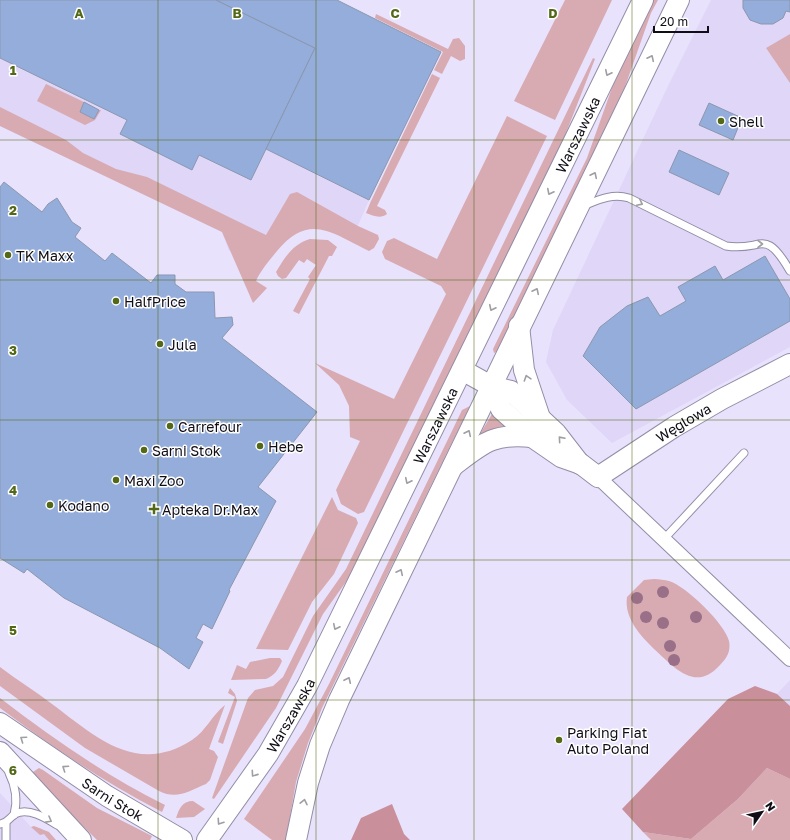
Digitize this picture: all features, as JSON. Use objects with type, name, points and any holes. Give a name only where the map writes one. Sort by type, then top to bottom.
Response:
[{"type":"main road","name":"Warszawska","points":[[207,840],[268,754],[307,686],[643,0]]},
{"type":"main road","points":[[296,840],[308,783],[320,745],[339,700],[450,468],[679,0]]},
{"type":"main road","points":[[519,326],[524,370],[539,415]]},
{"type":"main road","name":"Węglowa","points":[[598,477],[688,419],[722,399],[790,364]]},
{"type":"main road","points":[[462,370],[491,386],[511,392],[539,415],[581,464],[598,477]]},
{"type":"main road","points":[[491,386],[501,408],[532,437],[561,457],[581,464]]},
{"type":"main road","points":[[450,468],[485,442],[513,435],[532,437]]},
{"type":"main road","name":"Sarni Stok","points":[[0,723],[46,756],[107,796],[182,840]]},
{"type":"main road","points":[[0,752],[81,840]]},
{"type":"main road","points":[[27,782],[28,773],[31,766],[46,756]]},
{"type":"street","points":[[598,477],[790,659]]},
{"type":"lane","points":[[577,208],[608,197],[619,195],[629,198],[726,246],[734,248],[763,243],[770,246],[781,257],[790,271]]},
{"type":"lane","points":[[664,539],[744,453]]},
{"type":"lane","points":[[0,757],[14,783],[16,806],[14,815]]},
{"type":"lane","points":[[6,840],[3,824],[14,815],[25,812],[40,816],[81,840]]},
{"type":"shaded area","points":[[0,0],[338,0],[337,1],[441,52],[369,200],[353,237],[291,203],[273,233],[229,251],[222,232],[0,126]]},
{"type":"shaded area","points":[[565,0],[612,0],[555,120],[514,101]]},
{"type":"shaded area","points":[[654,0],[658,0],[651,13],[621,98],[498,351],[494,353],[493,349],[587,158],[613,85]]},
{"type":"shaded area","points":[[711,0],[790,0],[790,34],[766,48],[790,83],[790,347],[612,443],[567,400],[546,362],[553,330],[667,88]]},
{"type":"shaded area","points":[[376,14],[448,49],[453,39],[459,38],[465,46],[465,59],[460,61],[451,56],[442,74],[434,70],[443,52],[375,18]]},
{"type":"shaded area","points":[[790,34],[790,83],[766,48]]},
{"type":"shaded area","points":[[593,58],[595,59],[562,143],[353,572],[323,614],[276,708],[214,799],[212,798],[248,698],[255,690],[273,686],[283,677],[313,616],[346,569]]},
{"type":"shaded area","points":[[432,74],[440,78],[377,206],[385,210],[387,214],[380,217],[366,213],[371,201]]},
{"type":"shaded area","points":[[46,84],[84,102],[80,112],[94,119],[99,110],[101,110],[95,120],[85,125],[37,101]]},
{"type":"shaded area","points":[[0,107],[66,140],[83,153],[116,169],[147,177],[266,235],[290,194],[297,192],[358,226],[378,235],[379,239],[374,248],[369,251],[332,233],[310,229],[300,232],[289,239],[277,251],[263,269],[256,281],[267,288],[253,303],[222,232],[0,126]]},
{"type":"shaded area","points":[[507,116],[547,136],[364,512],[358,514],[341,504],[336,490],[360,441],[350,437],[349,406],[339,385],[315,363],[394,399],[446,294],[441,286],[385,259],[382,252],[387,241],[394,238],[437,259]]},
{"type":"shaded area","points":[[310,239],[328,240],[337,247],[332,256],[329,256],[299,314],[293,311],[310,279],[308,277],[316,265],[307,259],[304,263],[299,260],[286,278],[282,279],[276,272],[286,256],[294,248]]},
{"type":"shaded area","points":[[470,406],[322,708],[308,743],[296,782],[286,840],[272,840],[244,819],[305,729],[329,684],[462,410]]},
{"type":"shaded area","points":[[492,414],[505,425],[503,428],[481,435],[480,434]]},
{"type":"shaded area","points":[[332,497],[338,510],[356,518],[358,523],[334,574],[312,602],[288,650],[256,649]]},
{"type":"shaded area","points":[[654,579],[669,581],[685,590],[704,606],[726,634],[729,641],[728,654],[711,673],[702,677],[693,677],[685,674],[669,663],[649,644],[634,626],[628,612],[627,597],[644,580]]},
{"type":"shaded area","points":[[270,658],[280,658],[282,661],[272,676],[266,679],[231,680],[237,665],[246,669],[250,662]]},
{"type":"shaded area","points":[[0,667],[100,739],[117,748],[134,753],[153,754],[172,750],[192,740],[225,705],[209,749],[214,751],[218,757],[210,780],[206,784],[183,794],[172,795],[159,791],[85,748],[0,686]]},
{"type":"shaded area","points":[[790,680],[790,706],[777,694]]},
{"type":"shaded area","points":[[755,686],[777,694],[790,706],[790,779],[767,768],[738,799],[691,839],[643,832],[622,809],[728,699]]},
{"type":"shaded area","points":[[230,688],[235,694],[237,701],[223,744],[218,742],[235,697],[228,693]]},
{"type":"shaded area","points":[[0,698],[100,769],[165,805],[162,812],[99,776],[39,736],[0,708]]},
{"type":"shaded area","points":[[39,768],[97,808],[152,836],[150,840],[97,840],[35,779],[33,772]]},
{"type":"shaded area","points":[[767,768],[790,779],[790,840],[651,840],[643,832],[691,839],[738,799]]},
{"type":"shaded area","points":[[0,793],[31,827],[41,828],[51,840],[0,840]]},
{"type":"shaded area","points":[[193,801],[205,809],[194,817],[176,818],[180,809],[186,802]]},
{"type":"shaded area","points":[[392,804],[404,834],[410,840],[351,840],[361,818]]},
{"type":"shaded area","points":[[34,826],[49,832],[56,840],[49,840],[44,834],[40,835],[31,827]]},
{"type":"building","points":[[0,0],[216,0],[315,48],[251,180],[199,155],[192,170],[120,134],[127,120],[0,58]]},
{"type":"building","points":[[216,0],[337,0],[441,52],[369,200],[266,149],[315,48]]},
{"type":"building","points":[[743,0],[790,0],[790,12],[786,11],[783,18],[773,24],[761,24],[750,20],[743,8]]},
{"type":"building","points":[[84,102],[99,110],[94,119],[80,112]]},
{"type":"building","name":"Shell","points":[[709,103],[742,118],[733,140],[699,125]]},
{"type":"building","points":[[679,150],[729,173],[719,195],[669,172]]},
{"type":"building","name":"Sarni Stok","points":[[4,182],[42,212],[48,204],[57,198],[72,222],[81,228],[75,237],[105,261],[112,253],[151,283],[157,275],[175,275],[175,284],[186,292],[214,292],[215,318],[232,317],[233,325],[222,338],[317,412],[258,487],[276,501],[229,590],[230,591],[212,629],[203,624],[196,638],[203,642],[189,669],[160,648],[64,598],[27,569],[24,573],[0,558],[0,187]]},
{"type":"building","points":[[765,256],[790,299],[790,321],[636,409],[583,356],[600,327],[627,306],[648,297],[660,316],[686,301],[678,287],[715,266],[723,280]]},
{"type":"place","name":"Shell","points":[[721,121]]},
{"type":"place","name":"TK Maxx","points":[[8,255]]},
{"type":"place","name":"HalfPrice","points":[[116,301]]},
{"type":"place","name":"Jula","points":[[160,344]]},
{"type":"place","name":"Carrefour","points":[[170,426]]},
{"type":"place","name":"Hebe","points":[[260,446]]},
{"type":"place","name":"Sarni Stok","points":[[144,450]]},
{"type":"place","name":"Maxi Zoo","points":[[116,480]]},
{"type":"place","name":"Kodano","points":[[50,505]]},
{"type":"place","name":"Apteka Dr.Max","points":[[154,509]]},
{"type":"place","name":"Parking Fiat Auto Poland","points":[[559,740]]}]
